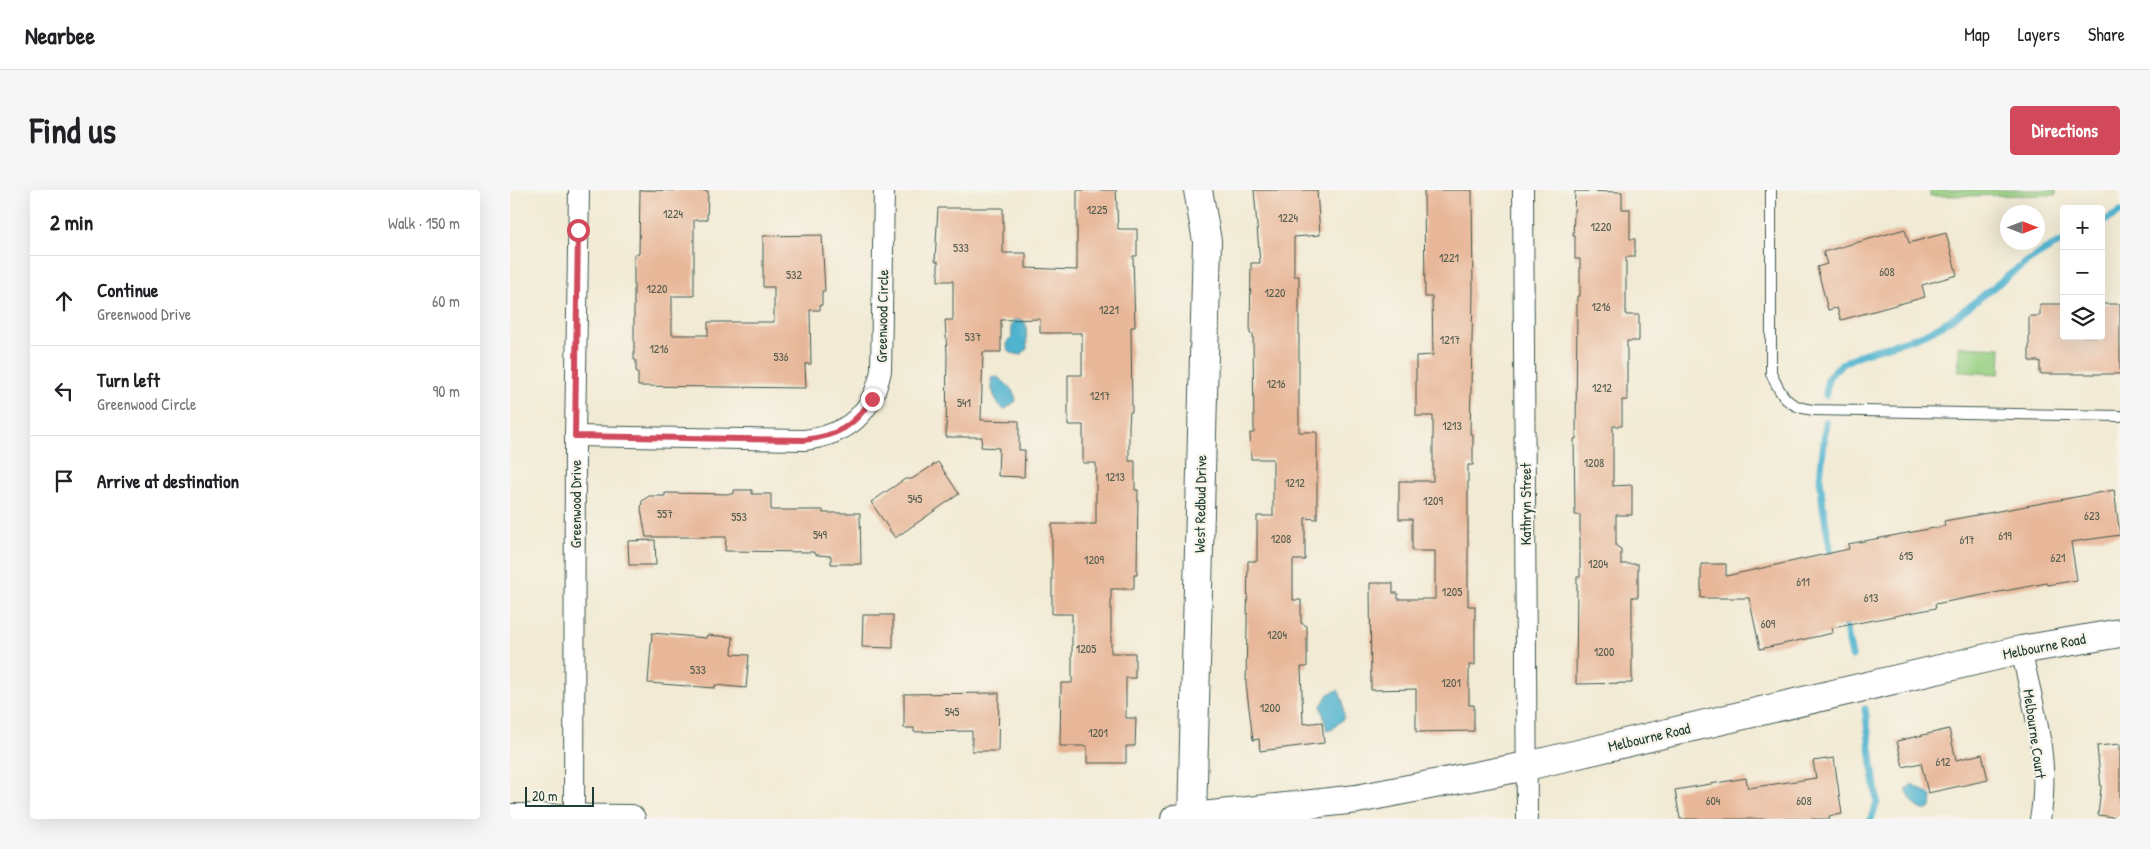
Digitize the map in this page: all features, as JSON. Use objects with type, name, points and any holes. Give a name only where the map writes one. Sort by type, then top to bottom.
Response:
[{"type":"street","name":"Greenwood Drive","points":[[574,819],[575,436],[579,190]]},
{"type":"street","name":"Greenwood Circle","points":[[575,436],[804,440],[821,438],[853,423],[872,399],[878,387],[881,371],[884,190]]},
{"type":"street","name":"West Redbud Drive","points":[[1186,818],[1207,241],[1198,190]]},
{"type":"street","name":"Kathryn Street","points":[[1523,190],[1527,819]]},
{"type":"street","name":"Melbourne Road","points":[[1186,818],[1357,799],[1527,766],[2021,650],[2120,632]]},
{"type":"street","name":"Melbourne Court","points":[[2021,650],[2042,756],[2043,782],[2040,819]]},
{"type":"street","points":[[510,818],[631,819]]},
{"type":"lane","points":[[1771,190],[1771,373],[1778,389],[1787,401],[1797,408],[1813,410],[2120,416]]},
{"type":"green space","points":[[1930,190],[2056,190],[2056,195],[1930,196]]},
{"type":"green space","points":[[1959,346],[2001,348],[2000,374],[1959,372]]},
{"type":"water","points":[[1014,319],[1022,319],[1026,324],[1027,349],[1021,355],[1011,353],[1007,347],[1008,341],[1012,337],[1011,327]]},
{"type":"water","points":[[997,377],[1010,387],[1016,401],[1004,410],[996,400],[992,387],[991,378]]},
{"type":"water","points":[[1338,690],[1343,701],[1344,718],[1333,729],[1327,731],[1321,706],[1328,694]]},
{"type":"water","points":[[1912,784],[1932,796],[1931,808],[1923,810],[1913,802],[1906,790]]},
{"type":"building","points":[[640,190],[708,191],[707,220],[694,220],[694,296],[672,296],[672,335],[708,335],[708,322],[774,322],[774,287],[763,287],[763,236],[822,235],[825,291],[822,291],[820,310],[810,310],[811,364],[805,364],[806,388],[638,386],[638,372],[636,371],[636,360],[634,360],[634,254],[639,254]]},
{"type":"building","points":[[1077,190],[1116,190],[1118,229],[1137,229],[1137,256],[1133,256],[1135,327],[1131,327],[1132,412],[1130,412],[1129,425],[1129,461],[1135,461],[1135,490],[1138,490],[1137,575],[1134,575],[1134,589],[1111,589],[1111,653],[1135,653],[1135,678],[1126,678],[1126,718],[1136,718],[1135,746],[1126,746],[1126,763],[1087,763],[1087,746],[1060,746],[1061,683],[1072,683],[1072,614],[1052,614],[1052,524],[1096,524],[1096,463],[1083,463],[1083,425],[1068,425],[1068,375],[1082,375],[1082,333],[1040,333],[1040,319],[1001,320],[1001,352],[983,352],[981,420],[1019,421],[1019,450],[1025,450],[1024,477],[998,476],[999,448],[981,447],[982,437],[946,437],[947,353],[945,320],[953,320],[953,281],[938,281],[938,261],[935,261],[938,208],[1003,208],[1003,253],[1026,253],[1026,268],[1077,270]]},
{"type":"building","points":[[1254,190],[1317,190],[1320,235],[1294,237],[1294,276],[1299,276],[1299,432],[1317,432],[1317,519],[1305,518],[1305,560],[1293,560],[1293,600],[1301,600],[1301,623],[1307,626],[1307,667],[1301,667],[1303,724],[1322,722],[1324,743],[1260,751],[1259,739],[1253,740],[1246,684],[1248,561],[1257,561],[1257,516],[1273,516],[1273,459],[1251,459],[1250,433],[1254,433],[1253,334],[1250,334],[1251,263],[1260,263]]},
{"type":"building","points":[[1424,190],[1472,190],[1473,292],[1470,434],[1473,434],[1473,465],[1468,465],[1468,606],[1475,606],[1475,665],[1469,665],[1469,705],[1474,705],[1474,731],[1416,732],[1416,689],[1371,690],[1370,583],[1393,583],[1393,593],[1398,593],[1398,599],[1435,599],[1435,551],[1412,551],[1412,519],[1399,519],[1399,481],[1433,481],[1433,416],[1416,416],[1416,356],[1433,355],[1432,297],[1425,297]]},
{"type":"building","points":[[1575,191],[1622,192],[1622,209],[1630,209],[1630,239],[1635,239],[1635,257],[1626,257],[1626,315],[1639,315],[1639,341],[1627,341],[1627,400],[1622,400],[1622,426],[1613,426],[1613,486],[1632,485],[1632,515],[1616,515],[1616,546],[1621,549],[1621,564],[1638,564],[1638,597],[1632,597],[1632,683],[1576,684],[1577,577],[1580,577],[1580,515],[1575,515],[1574,439],[1576,439],[1577,296],[1580,296],[1580,259],[1575,259],[1575,236],[1573,236]]},
{"type":"building","points":[[1905,229],[1909,243],[1946,233],[1957,275],[1922,285],[1925,297],[1841,320],[1837,308],[1828,310],[1817,267],[1827,264],[1823,252]]},
{"type":"building","points":[[2040,304],[2060,304],[2060,340],[2105,340],[2105,304],[2120,304],[2120,374],[2040,374],[2040,361],[2029,361],[2029,316],[2040,316]]},
{"type":"building","points":[[938,462],[959,494],[895,538],[871,502],[905,479],[912,479]]},
{"type":"building","points":[[734,490],[752,490],[752,494],[771,494],[771,510],[823,510],[823,513],[860,513],[861,564],[831,564],[831,556],[817,555],[813,552],[725,551],[726,537],[646,537],[641,509],[642,501],[649,496],[665,496],[665,493],[734,494]]},
{"type":"building","points":[[2114,490],[2120,535],[2071,542],[2077,580],[2048,585],[2047,583],[1935,604],[1936,608],[1832,628],[1833,633],[1760,649],[1749,598],[1701,598],[1701,564],[1726,564],[1726,576],[1849,549],[1848,544],[1945,526],[1944,521]]},
{"type":"building","points":[[655,540],[656,565],[629,565],[628,541]]},
{"type":"building","points":[[863,615],[893,615],[893,648],[862,647]]},
{"type":"building","points":[[652,633],[706,638],[707,635],[733,637],[732,654],[749,655],[746,688],[715,685],[715,688],[648,683]]},
{"type":"building","points":[[999,693],[998,751],[972,751],[972,731],[914,732],[914,728],[904,728],[904,694]]},
{"type":"building","points":[[1949,729],[1956,760],[1982,754],[1988,780],[1928,793],[1921,763],[1903,767],[1897,741]]},
{"type":"building","points":[[2120,744],[2120,818],[2098,815],[2101,788],[2097,746]]},
{"type":"building","points":[[1834,758],[1842,814],[1829,816],[1830,819],[1680,819],[1675,790],[1746,778],[1748,788],[1816,778],[1813,761]]},
{"type":"waterway","points":[[2105,221],[2120,212]]},
{"type":"waterway","points":[[1826,395],[1829,377],[1847,361],[1873,350],[1925,334],[1961,312],[2028,261],[2060,243]]},
{"type":"waterway","points":[[1826,422],[1820,478],[1832,560]]},
{"type":"waterway","points":[[1844,617],[1852,656]]},
{"type":"waterway","points":[[1865,709],[1877,802],[1871,819]]},
{"type":"route","points":[[578,230],[575,436],[804,440],[821,438],[853,423],[872,399]]}]
